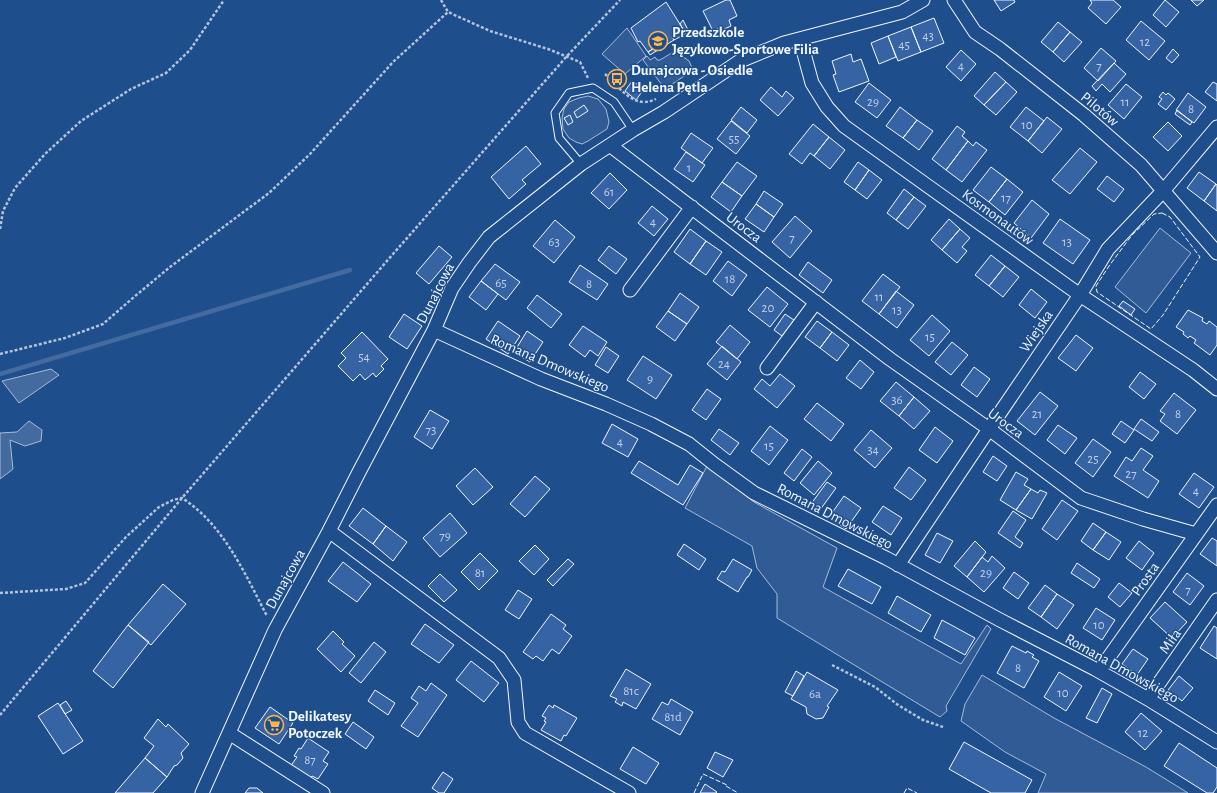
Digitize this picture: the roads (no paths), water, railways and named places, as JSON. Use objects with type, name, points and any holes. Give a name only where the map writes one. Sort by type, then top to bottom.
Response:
[{"type":"street","name":"Dunajcowa","points":[[202,793],[275,630],[330,531],[362,465],[434,330],[452,288],[468,263],[489,237],[582,164],[740,61],[784,43],[902,12],[923,0]]},
{"type":"street","name":"Pilotów","points":[[954,0],[975,32],[1000,49],[1084,115],[1141,165],[1217,253]]},
{"type":"street","name":"Kosmonautów","points":[[800,39],[812,83],[827,107],[844,126],[1080,295],[1193,370],[1217,389]]},
{"type":"street","name":"Wiejska","points":[[898,565],[1080,295],[1108,249],[1164,190],[1217,127]]},
{"type":"street","name":"Urocza","points":[[611,146],[890,359],[989,429],[1081,498],[1196,534]]},
{"type":"street","points":[[630,290],[692,207]]},
{"type":"street","points":[[767,368],[816,302]]},
{"type":"street","name":"Romana Dmowskiego","points":[[434,330],[541,379],[606,404],[652,424],[689,444],[754,493],[898,565],[1099,671],[1148,699],[1217,742]]},
{"type":"street","name":"Prosta","points":[[1099,671],[1217,505]]},
{"type":"street","points":[[330,531],[499,658],[514,680],[518,722],[525,733],[630,793]]},
{"type":"street","name":"Miła","points":[[1148,699],[1217,600]]},
{"type":"street","points":[[229,733],[324,793]]},
{"type":"lane","points":[[582,164],[559,138],[555,113],[569,93],[593,88],[614,102],[633,130]]},
{"type":"waterway","points":[[0,374],[350,270]]},
{"type":"place","name":"Przedszkole Językowo-Sportowe Filia","points":[[658,41]]},
{"type":"place","name":"Dunajcowa - Osiedle Helena Pętla","points":[[617,79]]},
{"type":"place","name":"Delikatesy Potoczek","points":[[274,725]]}]
